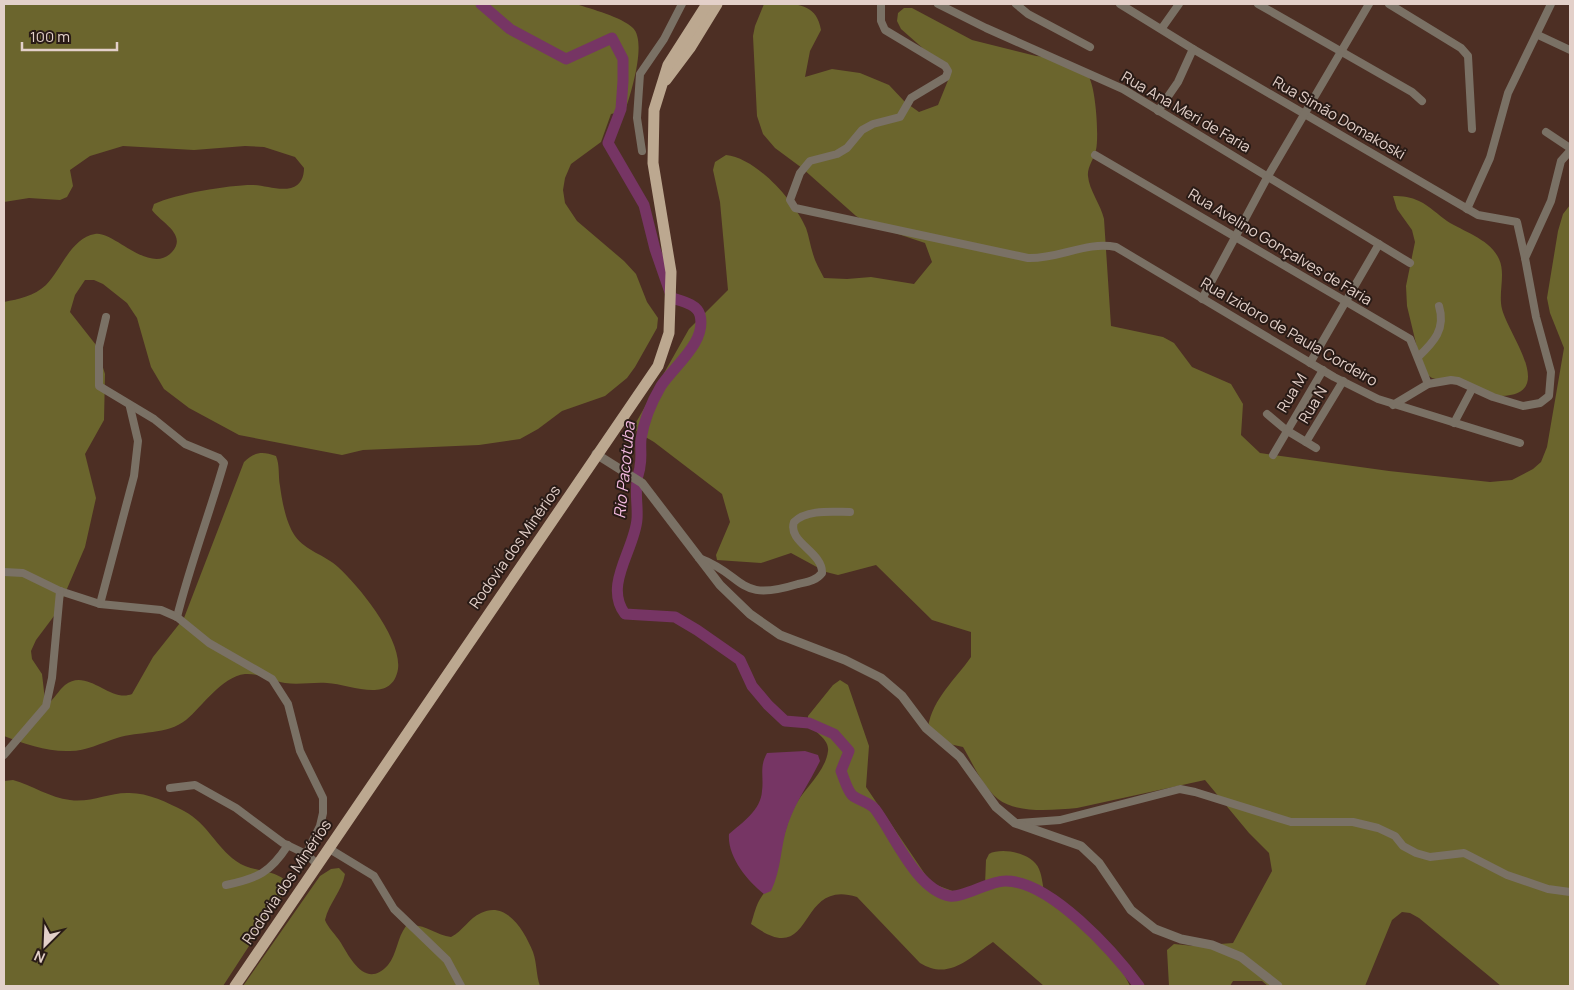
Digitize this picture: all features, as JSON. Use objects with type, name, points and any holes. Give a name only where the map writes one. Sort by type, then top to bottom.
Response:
[{"type":"main road","name":"Rodovia dos Minérios","points":[[234,986],[596,454],[658,366],[669,333],[672,272],[653,163],[654,110],[668,65],[707,4]]},
{"type":"main road","name":"Rodovia dos Minérios","points":[[664,81],[690,48],[717,4]]},
{"type":"street","points":[[642,151],[637,118],[640,74],[664,39],[682,4]]},
{"type":"street","name":"Rua Izidoro de Paula Cordeiro","points":[[881,4],[881,21],[886,30],[946,66],[948,71],[946,77],[911,98],[900,118],[873,124],[862,130],[847,148],[837,154],[810,161],[800,173],[790,200],[795,208],[1028,258],[1052,257],[1094,245],[1116,247],[1343,382],[1394,405],[1520,443]]},
{"type":"street","name":"Rua Ana Meri de Faria","points":[[938,4],[986,28],[1123,89],[1410,263]]},
{"type":"street","points":[[1016,4],[1028,14],[1090,47]]},
{"type":"street","name":"Rua Simão Domakoski","points":[[1120,4],[1162,28],[1193,49],[1467,208],[1492,219],[1517,222],[1524,258]]},
{"type":"street","points":[[1162,28],[1179,4]]},
{"type":"street","points":[[1258,4],[1412,92],[1422,101]]},
{"type":"street","points":[[1202,299],[1268,176],[1369,4]]},
{"type":"street","points":[[1389,4],[1461,48],[1468,56],[1472,129]]},
{"type":"street","points":[[1467,208],[1490,158],[1508,94],[1538,35],[1551,4]]},
{"type":"street","points":[[1538,35],[1570,50]]},
{"type":"street","points":[[1158,111],[1178,82],[1193,49]]},
{"type":"street","points":[[1394,405],[1428,384],[1458,381],[1472,389],[1523,406],[1540,403],[1549,396],[1551,372],[1536,317],[1524,258],[1551,201],[1562,161],[1570,150],[1546,132]]},
{"type":"street","name":"Rua Avelino Gonçalves de Faria","points":[[1095,155],[1410,339],[1428,384]]},
{"type":"street","points":[[1310,362],[1379,244]]},
{"type":"street","points":[[1418,357],[1437,336],[1442,317],[1439,306]]},
{"type":"street","points":[[106,317],[99,347],[99,386],[130,407],[154,419],[184,444],[219,458],[224,463],[208,520],[187,576],[177,617]]},
{"type":"street","name":"Rua M","points":[[1273,455],[1322,370]]},
{"type":"street","name":"Rua N","points":[[1306,442],[1343,382]]},
{"type":"street","points":[[1454,423],[1472,389]]},
{"type":"street","points":[[100,604],[134,476],[138,441],[130,407]]},
{"type":"street","points":[[1266,414],[1286,430],[1316,448]]},
{"type":"street","points":[[596,454],[642,484],[720,586],[750,614],[780,635],[845,660],[881,678],[895,690],[926,728],[960,757],[996,807],[1015,823],[1081,846],[1099,863],[1131,910],[1155,929],[1180,939],[1212,945],[1241,957],[1278,986]]},
{"type":"street","points":[[699,558],[710,562],[741,585],[754,591],[782,589],[819,577],[822,568],[816,557],[796,536],[793,529],[794,522],[801,517],[816,513],[850,512]]},
{"type":"street","points":[[4,572],[23,573],[60,591],[100,604],[161,610],[177,617],[209,643],[272,679],[288,704],[300,751],[323,798],[323,813],[320,826],[306,854]]},
{"type":"street","points":[[4,754],[46,706],[52,678],[60,591]]},
{"type":"street","points":[[170,788],[195,785],[236,808],[288,845],[306,854],[317,864]]},
{"type":"street","points":[[1015,823],[1060,820],[1180,789],[1291,822],[1353,822],[1378,828],[1395,836],[1403,846],[1416,853],[1430,857],[1464,853],[1507,875],[1548,889],[1570,892]]},
{"type":"street","points":[[226,885],[262,874],[278,860],[288,845]]},
{"type":"street","points":[[328,848],[374,876],[394,909],[447,960],[461,986]]},
{"type":"shaded area","points":[[4,4],[576,4],[622,20],[633,28],[637,35],[638,56],[625,111],[611,114],[601,142],[571,164],[565,178],[563,190],[565,203],[577,221],[624,261],[636,274],[647,302],[658,318],[657,328],[627,378],[605,396],[562,411],[538,429],[520,439],[479,445],[363,450],[342,455],[239,435],[189,408],[164,389],[151,367],[137,318],[127,303],[103,284],[94,280],[85,280],[75,295],[70,312],[96,345],[105,374],[104,420],[85,454],[96,498],[85,547],[57,612],[36,640],[31,651],[32,659],[42,674],[45,700],[51,701],[65,685],[73,681],[82,680],[115,694],[132,694],[153,657],[184,618],[244,462],[255,454],[262,453],[276,456],[283,505],[289,525],[295,536],[299,541],[333,563],[347,576],[367,600],[386,629],[393,643],[398,669],[394,680],[388,687],[379,690],[369,690],[327,683],[290,684],[245,674],[228,680],[186,720],[170,728],[117,738],[76,751],[45,749],[4,736],[4,302],[15,300],[41,289],[51,279],[73,248],[79,242],[95,234],[112,238],[143,256],[153,259],[163,258],[172,252],[177,240],[171,229],[152,210],[154,204],[188,194],[230,187],[252,185],[281,189],[291,188],[301,180],[304,168],[295,157],[264,147],[245,146],[194,150],[123,146],[90,156],[70,170],[73,186],[67,197],[60,200],[29,198],[4,202]]},
{"type":"shaded area","points":[[764,4],[793,4],[801,6],[814,13],[818,20],[821,30],[810,51],[805,77],[832,69],[860,73],[889,85],[905,102],[919,112],[938,105],[951,73],[901,29],[897,21],[898,13],[904,8],[912,8],[972,40],[1036,56],[1057,58],[1089,77],[1095,102],[1097,135],[1096,150],[1088,176],[1090,187],[1104,219],[1111,326],[1163,337],[1174,343],[1192,367],[1231,384],[1243,404],[1241,435],[1260,453],[1389,471],[1490,482],[1512,480],[1533,469],[1541,462],[1547,447],[1564,348],[1550,313],[1547,298],[1558,231],[1563,214],[1570,205],[1570,986],[1501,986],[1419,918],[1410,913],[1402,912],[1392,920],[1365,986],[1268,986],[1262,981],[1233,981],[1230,986],[1169,986],[1167,950],[1174,944],[1194,946],[1233,943],[1272,871],[1269,853],[1249,833],[1205,780],[1077,808],[1036,810],[1006,804],[998,799],[988,788],[963,747],[940,742],[928,727],[940,698],[971,657],[971,632],[932,620],[876,565],[838,575],[826,572],[791,553],[761,563],[717,560],[716,555],[730,522],[722,494],[654,442],[637,432],[634,426],[689,329],[728,290],[720,202],[713,170],[715,162],[726,155],[738,158],[773,182],[793,205],[800,217],[807,231],[815,260],[824,278],[871,277],[914,284],[932,262],[925,243],[871,225],[856,216],[802,168],[775,148],[763,134],[757,116],[753,36]]},
{"type":"shaded area","points":[[1393,196],[1410,198],[1423,203],[1447,221],[1483,241],[1495,252],[1502,271],[1502,309],[1525,362],[1528,375],[1526,386],[1518,393],[1501,396],[1432,378],[1426,374],[1419,356],[1407,306],[1406,286],[1415,242],[1412,230],[1397,209]]},
{"type":"shaded area","points":[[840,680],[848,685],[869,746],[866,787],[931,883],[966,896],[985,885],[986,860],[989,854],[1009,851],[1024,855],[1036,863],[1046,896],[1105,944],[1116,958],[1130,986],[1044,986],[993,942],[958,965],[940,970],[930,968],[920,963],[857,897],[841,894],[829,897],[819,903],[792,936],[774,937],[751,924],[758,902],[771,884],[786,828],[793,810],[823,767],[826,759],[828,746],[826,741],[811,726],[808,716],[833,685]]},
{"type":"shaded area","points":[[805,751],[818,755],[820,761],[788,824],[775,882],[771,891],[764,894],[739,867],[731,851],[729,834],[750,816],[761,798],[762,767],[767,753]]},
{"type":"shaded area","points":[[13,780],[55,797],[77,801],[127,793],[142,794],[156,798],[192,816],[229,855],[242,865],[280,876],[285,880],[285,888],[281,897],[223,986],[4,986],[4,781]]},
{"type":"shaded area","points":[[339,868],[345,874],[325,920],[354,963],[366,973],[380,972],[388,965],[406,926],[423,927],[451,937],[477,915],[490,910],[507,914],[520,927],[533,952],[540,986],[243,986],[320,876],[331,869]]},
{"type":"waterway","name":"Rio Pacotuba","points":[[481,4],[510,29],[566,59],[612,38],[623,59],[623,81],[621,109],[608,143],[644,205],[655,249],[672,298],[696,308],[700,315],[699,335],[688,353],[661,386],[651,405],[644,425],[641,439],[641,463],[636,486],[637,519],[635,531],[622,567],[617,591],[619,603],[625,614],[675,617],[740,660],[752,686],[785,721],[809,723],[834,734],[849,751],[841,771],[850,793],[875,809],[916,872],[938,892],[955,896],[1005,881],[1023,884],[1041,892],[1080,920],[1114,955],[1139,986]]}]
